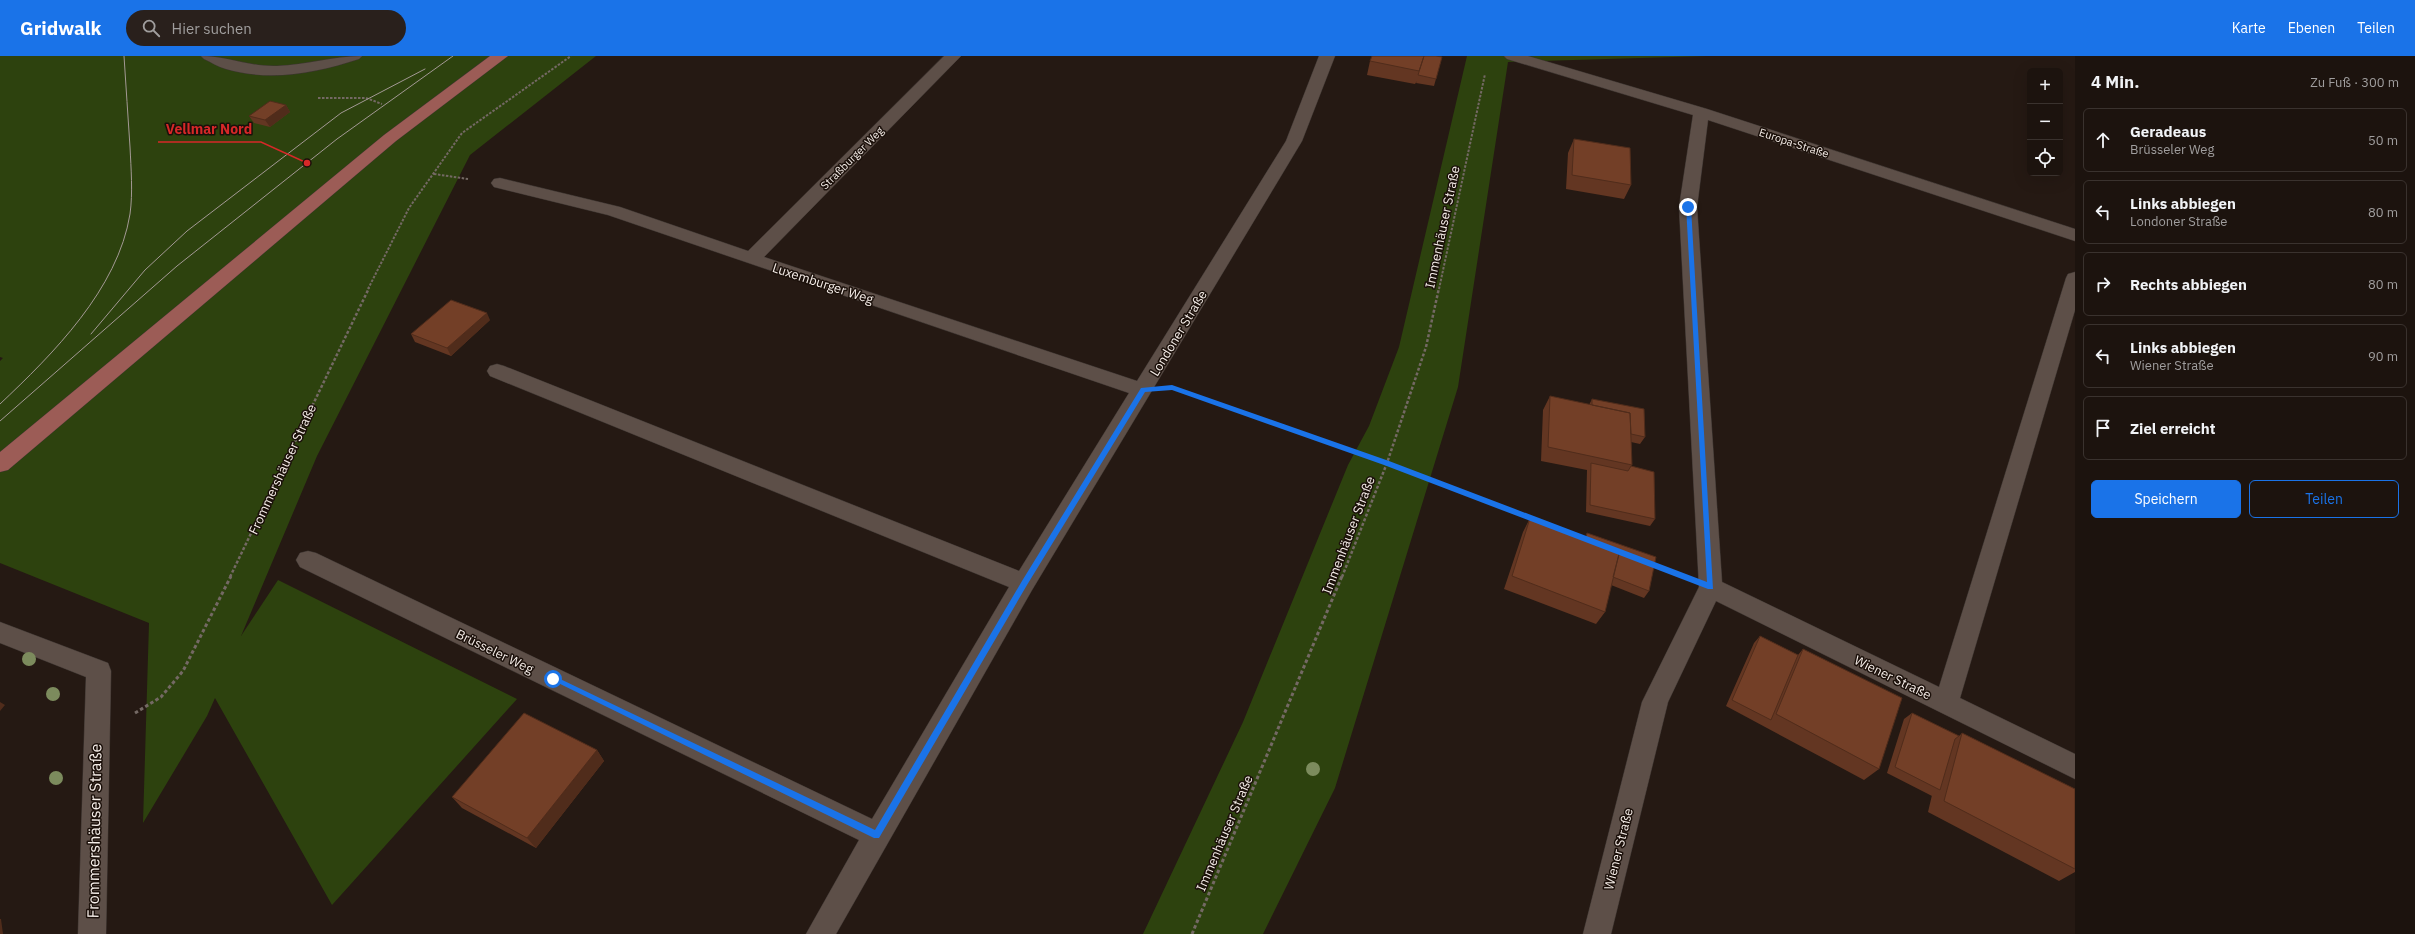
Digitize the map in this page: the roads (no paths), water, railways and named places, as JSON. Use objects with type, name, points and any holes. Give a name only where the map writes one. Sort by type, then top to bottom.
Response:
[{"type":"main road","points":[[0,464],[390,138],[500,56]]},
{"type":"street","points":[[209,56],[232,66],[268,70],[313,66],[354,56]]},
{"type":"street","name":"Straßburger Weg","points":[[751,259],[953,56]]},
{"type":"street","name":"Londoner Straße","points":[[820,934],[876,835],[1024,583],[1294,141],[1327,56]]},
{"type":"street","name":"Europa-Straße","points":[[1512,56],[1701,112],[2075,235]]},
{"type":"street","name":"Wiener Straße","points":[[1596,934],[1655,702],[1711,587],[1688,207],[1701,112]]},
{"type":"street","name":"Luxemburger Weg","points":[[500,183],[614,211],[751,259],[1143,390]]},
{"type":"street","points":[[1946,704],[2075,278]]},
{"type":"street","points":[[497,371],[1024,583]]},
{"type":"street","name":"Brüsseler Weg","points":[[308,560],[876,835]]},
{"type":"street","name":"Wiener Straße","points":[[1711,587],[2075,767]]},
{"type":"street","name":"Frommershäuser Straße","points":[[0,632],[99,670],[96,729],[92,934]]},
{"type":"tram line","points":[[0,404],[41,364],[80,318],[98,294],[112,268],[123,242],[130,214],[132,189],[124,56]]},
{"type":"tram line","points":[[0,421],[177,266],[337,139],[453,56]]},
{"type":"tram line","points":[[91,334],[145,270],[187,231],[341,113],[425,69]]},
{"type":"place","name":"Vellmar Nord","points":[[307,163]]}]
